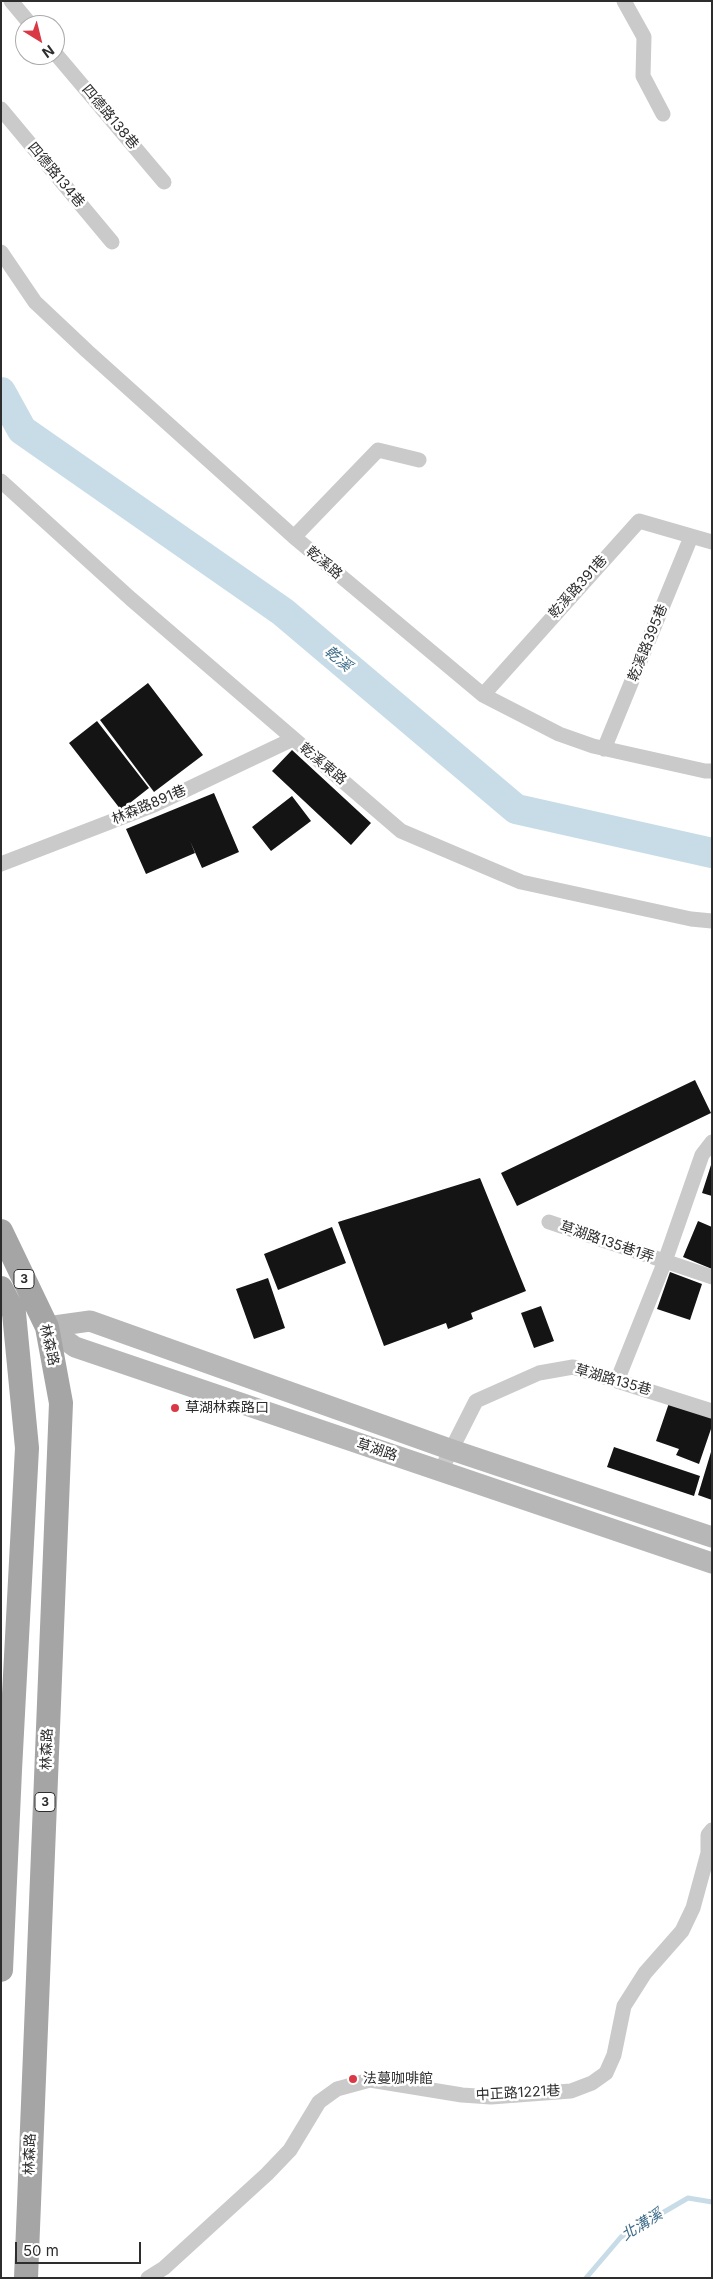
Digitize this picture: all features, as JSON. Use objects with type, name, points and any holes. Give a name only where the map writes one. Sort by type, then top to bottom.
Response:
[{"type":"main road","name":"林森路","points":[[1,1231],[47,1327],[61,1403],[26,2278]]},
{"type":"main road","name":"3","points":[[1,1288],[7,1311],[28,1448],[5,1770],[1,1970]]},
{"type":"street","points":[[11,1],[23,15]]},
{"type":"street","points":[[624,1],[644,37],[643,76],[663,114]]},
{"type":"street","name":"四德路138巷","points":[[65,65],[164,182]]},
{"type":"street","name":"四德路134巷","points":[[1,109],[112,242]]},
{"type":"street","name":"乾溪路","points":[[1,252],[35,302],[294,538],[482,695],[560,734],[604,749],[708,771]]},
{"type":"street","points":[[294,538],[378,450],[418,460]]},
{"type":"street","name":"乾溪東路","points":[[1,481],[131,599],[402,830],[521,882],[691,920],[712,921]]},
{"type":"street","name":"乾溪路391巷","points":[[482,695],[635,523],[642,521],[691,536]]},
{"type":"street","points":[[691,536],[712,542]]},
{"type":"street","name":"乾溪路395巷","points":[[604,749],[691,536]]},
{"type":"street","name":"林森路891巷","points":[[1,864],[154,805],[293,739]]},
{"type":"street","points":[[708,771],[712,757]]},
{"type":"street","name":"草湖路135巷1弄","points":[[617,1381],[665,1261],[702,1155],[712,1142]]},
{"type":"street","name":"草湖路135巷1弄","points":[[549,1222],[712,1277]]},
{"type":"street","name":"草湖路","points":[[7,1311],[47,1327],[75,1347],[365,1447],[441,1470],[712,1563]]},
{"type":"street","name":"草湖路","points":[[47,1327],[90,1320],[452,1450],[712,1537]]},
{"type":"street","name":"草湖路135巷","points":[[441,1470],[476,1401],[539,1373],[572,1367],[712,1410]]},
{"type":"street","name":"中正路1221巷","points":[[148,2278],[164,2268],[267,2174],[290,2150],[319,2102],[336,2089],[370,2080],[462,2095],[491,2097],[571,2091],[592,2083],[606,2073],[614,2055],[624,2006],[645,1973],[682,1931],[693,1908],[708,1853],[708,1835],[712,1830]]},
{"type":"building","points":[[148,683],[203,755],[154,792],[100,720]]},
{"type":"building","points":[[97,721],[149,788],[121,810],[69,743]]},
{"type":"building","points":[[292,750],[371,823],[351,845],[272,771]]},
{"type":"building","points":[[214,793],[239,852],[202,868],[190,841],[195,853],[146,874],[126,829]]},
{"type":"building","points":[[292,796],[311,821],[271,851],[252,827]]},
{"type":"building","points":[[695,1080],[711,1113],[517,1206],[501,1173]]},
{"type":"building","points":[[712,1165],[712,1196],[702,1193]]},
{"type":"building","points":[[480,1178],[526,1291],[471,1313],[473,1319],[448,1329],[446,1323],[384,1346],[338,1222]]},
{"type":"building","points":[[698,1221],[712,1227],[712,1269],[683,1257]]},
{"type":"building","points":[[332,1227],[346,1263],[278,1290],[264,1254]]},
{"type":"building","points":[[670,1272],[702,1284],[690,1320],[657,1309]]},
{"type":"building","points":[[268,1278],[285,1328],[254,1339],[236,1289]]},
{"type":"building","points":[[541,1306],[554,1341],[534,1348],[521,1313]]},
{"type":"building","points":[[669,1403],[712,1418],[712,1426],[699,1464],[676,1455],[679,1449],[656,1441]]},
{"type":"building","points":[[614,1447],[700,1476],[694,1496],[607,1467]]},
{"type":"building","points":[[712,1452],[712,1500],[698,1495]]},
{"type":"waterway","name":"乾溪","points":[[1,392],[22,430],[283,612],[516,809],[712,853]]},
{"type":"waterway","name":"北溝溪","points":[[586,2278],[621,2237],[688,2198],[712,2202]]},
{"type":"place","name":"草湖林森路口","points":[[175,1408]]},
{"type":"place","name":"法蔓咖啡館","points":[[353,2079]]}]
